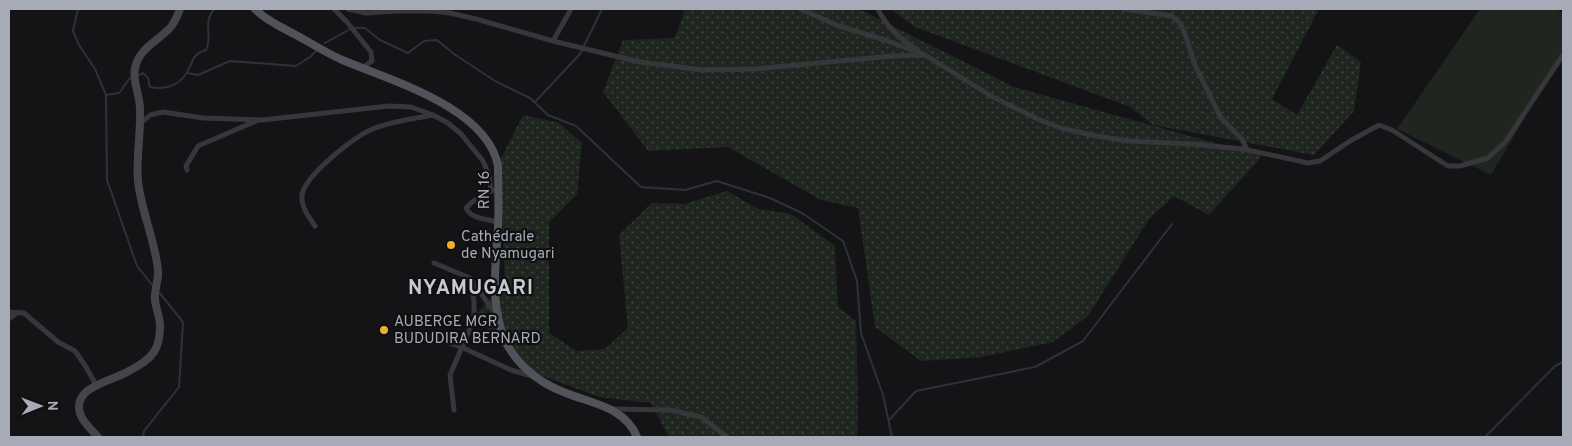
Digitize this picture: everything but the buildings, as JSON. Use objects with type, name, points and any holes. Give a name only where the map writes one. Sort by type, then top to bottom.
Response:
[{"type":"main road","points":[[98,437],[80,415],[81,400],[86,392],[96,385],[127,372],[147,359],[154,352],[158,344],[160,324],[155,295],[158,270],[138,178],[140,102],[135,82],[135,67],[141,54],[170,28],[180,9]]},
{"type":"main road","name":"RN 16","points":[[255,9],[286,30],[338,57],[418,91],[456,111],[482,133],[494,151],[498,166],[495,189],[498,222],[495,290],[501,330],[508,348],[522,365],[546,384],[565,393],[613,410],[624,417],[633,427],[636,437]]},
{"type":"street","points":[[334,9],[348,22],[371,52],[372,61],[362,68]]},
{"type":"street","points":[[348,9],[366,13],[422,11],[450,13],[640,62],[711,70],[755,69],[892,56],[925,55]]},
{"type":"street","points":[[553,41],[571,9]]},
{"type":"street","points":[[801,9],[836,25],[925,55]]},
{"type":"street","points":[[878,9],[884,21],[900,38],[925,55],[991,96],[1061,128],[1129,141],[1247,149],[1308,163],[1315,162],[1371,128],[1382,125],[1448,166],[1460,166],[1488,158],[1506,141],[1563,55]]},
{"type":"street","points":[[1125,9],[1171,16],[1179,22],[1194,65],[1221,118],[1241,138],[1247,149]]},
{"type":"street","points":[[140,124],[150,115],[162,112],[203,118],[259,120],[388,106],[411,108],[433,115],[448,123],[461,134],[483,161],[495,189],[467,205],[466,208],[467,212],[473,216],[498,222]]},
{"type":"street","points":[[315,226],[303,207],[302,196],[314,172],[364,132],[382,125],[433,115]]},
{"type":"street","points":[[187,170],[186,166],[198,146],[259,120]]},
{"type":"street","points":[[434,262],[470,278],[498,316]]},
{"type":"street","points":[[454,410],[450,375],[474,319],[474,301],[470,278]]},
{"type":"street","points":[[9,312],[24,313],[58,342],[75,351],[96,385]]},
{"type":"street","points":[[9,319],[17,312]]},
{"type":"street","points":[[404,336],[418,333],[461,347],[511,370],[535,377]]},
{"type":"street","points":[[613,410],[670,410],[701,417],[727,437]]},
{"type":"shaded area","points":[[682,9],[859,9],[1014,87],[1262,156],[1209,215],[1174,196],[1149,219],[1088,316],[1053,342],[981,357],[921,361],[875,327],[858,208],[821,200],[728,147],[648,151],[603,92],[623,40],[675,38],[684,13]]},
{"type":"shaded area","points":[[890,9],[1319,9],[1272,99],[1297,115],[1337,45],[1361,62],[1354,111],[1314,155],[1153,125],[1130,107],[915,27]]},
{"type":"shaded area","points":[[1480,9],[1555,9],[1563,13],[1563,53],[1491,175],[1397,129]]},
{"type":"shaded area","points":[[523,115],[559,123],[582,143],[577,194],[549,222],[549,333],[577,351],[605,349],[628,328],[619,235],[652,203],[685,204],[727,191],[758,209],[791,214],[835,246],[838,307],[856,321],[857,437],[669,437],[651,403],[599,397],[519,367],[476,314],[505,283],[500,160]]},
{"type":"waterway","points":[[78,9],[73,31],[79,45],[95,69],[106,95],[119,93],[130,78]]},
{"type":"waterway","points":[[138,76],[143,73],[148,78],[150,87],[155,88],[170,86],[179,82],[186,74],[197,54],[206,50],[209,40],[209,18],[215,9]]},
{"type":"waterway","points":[[535,102],[580,54],[602,9]]},
{"type":"waterway","points":[[325,43],[352,28],[365,28],[380,40],[408,53],[424,41],[437,40],[454,54],[495,81],[530,98],[548,115],[576,126],[641,187],[685,190],[717,181],[770,198],[802,213],[843,241],[857,281],[861,333],[883,395],[892,437]]},
{"type":"waterway","points":[[187,73],[198,75],[230,61],[296,66],[317,50]]},
{"type":"waterway","points":[[106,95],[107,180],[137,266],[153,286]]},
{"type":"waterway","points":[[889,420],[916,391],[1035,367],[1083,341],[1172,224]]},
{"type":"waterway","points":[[143,437],[144,431],[179,387],[183,322],[158,291]]},
{"type":"waterway","points":[[1485,437],[1555,366],[1563,362]]},
{"type":"place","name":"Cathédrale de Nyamugari","points":[[451,245]]},
{"type":"place","name":"AUBERGE MGR BUDUDIRA BERNARD","points":[[384,330]]},
{"type":"district","name":"NYAMUGARI","points":[[471,287]]}]
